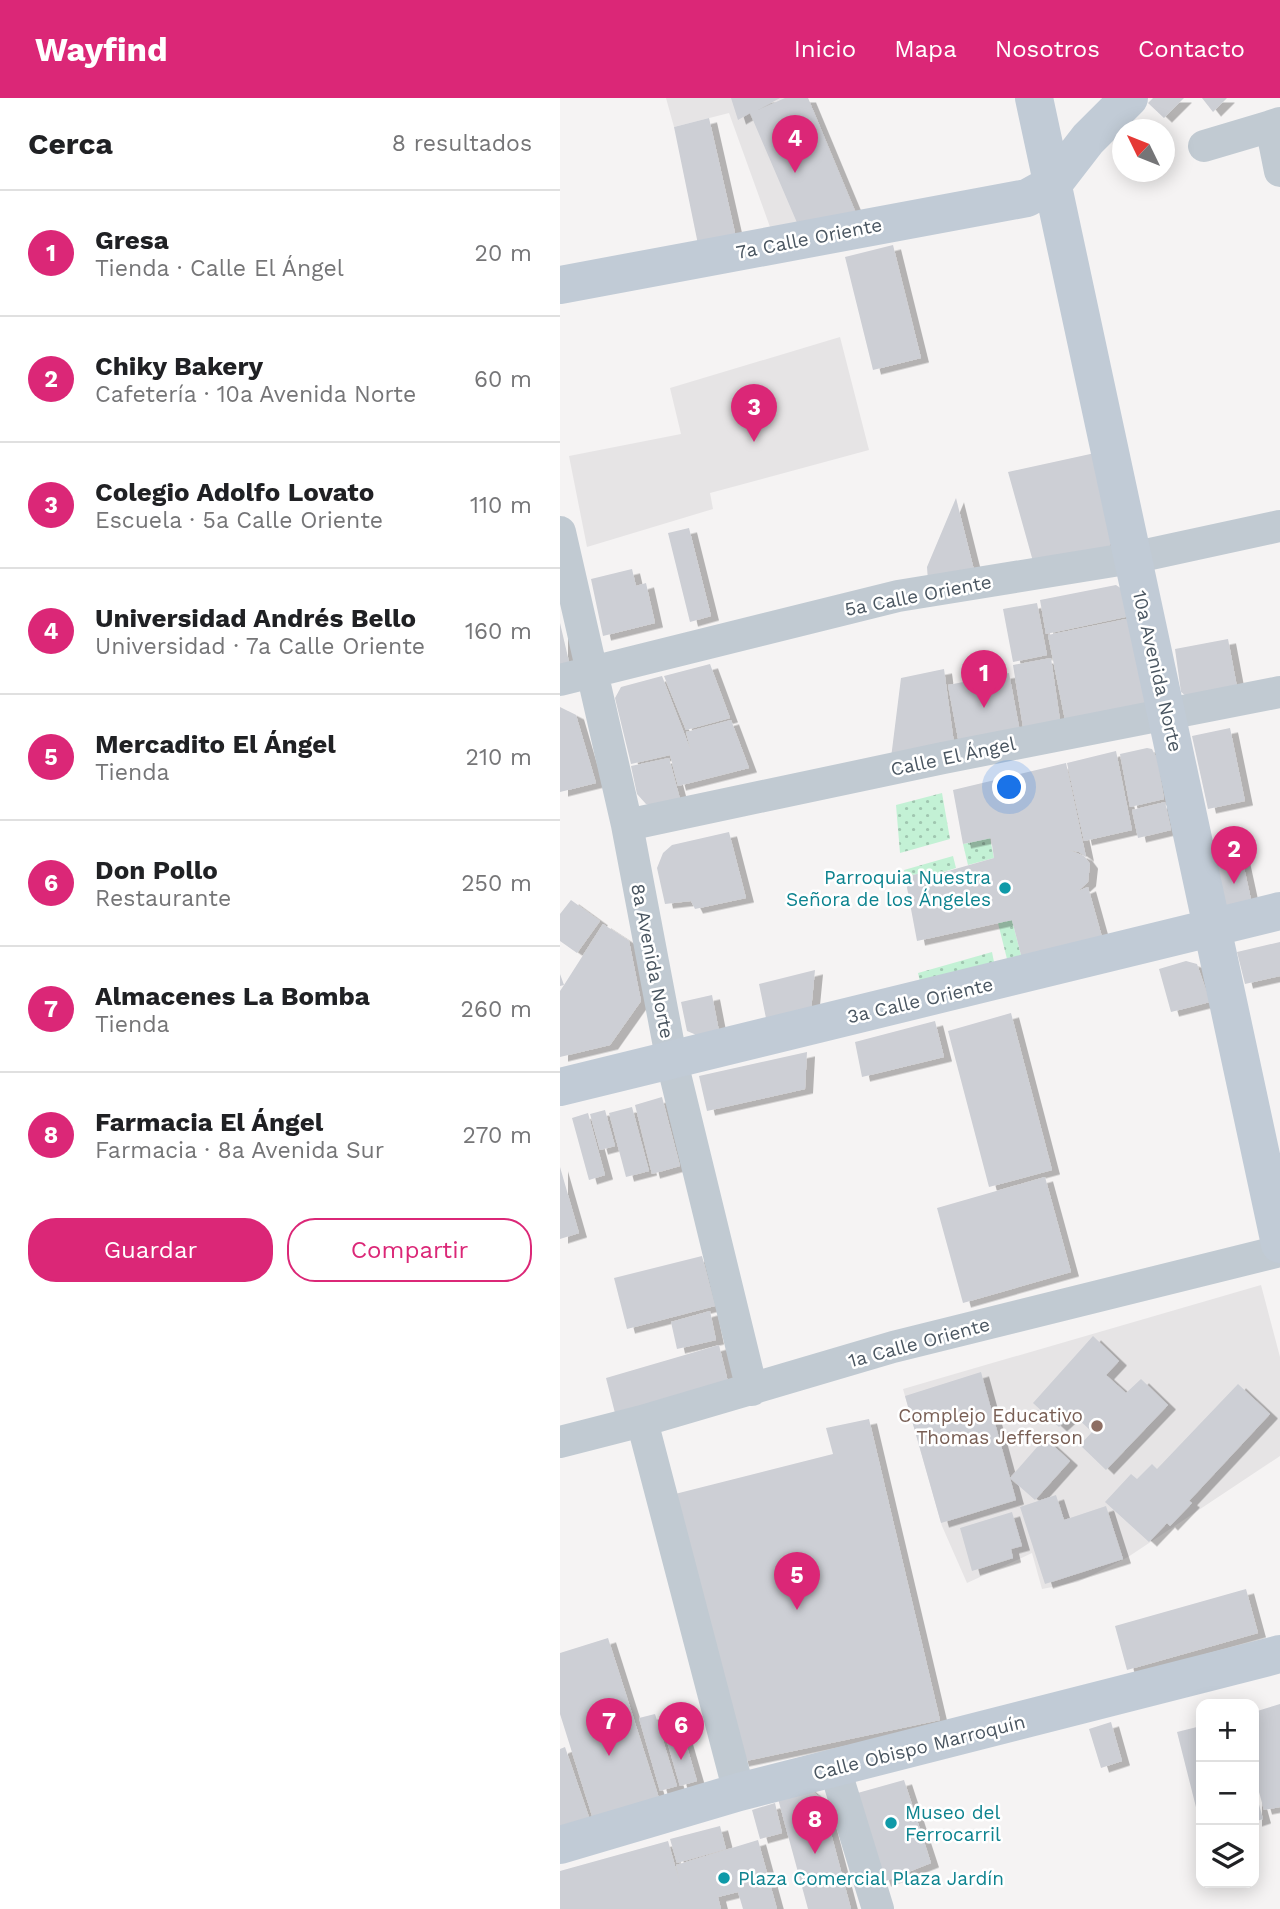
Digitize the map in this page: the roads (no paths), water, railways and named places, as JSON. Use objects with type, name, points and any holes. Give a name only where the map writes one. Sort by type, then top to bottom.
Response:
[{"type":"main road","name":"10a Avenida Norte","points":[[1034,98],[1132,558],[1169,713],[1280,1244]]},
{"type":"main road","points":[[1054,183],[1088,139],[1129,98]]},
{"type":"main road","name":"7a Calle Oriente","points":[[560,285],[1027,198],[1054,183]]},
{"type":"main road","name":"3a Calle Oriente","points":[[560,1087],[672,1062],[1280,911]]},
{"type":"main road","name":"Calle Obispo Marroquín","points":[[560,1845],[739,1792],[1280,1654]]},
{"type":"street","points":[[1204,146],[1276,125],[1280,170]]},
{"type":"street","name":"5a Calle Oriente","points":[[560,680],[898,596],[1132,558],[1280,526]]},
{"type":"street","name":"8a Avenida Norte","points":[[560,531],[590,673],[627,825],[672,1062],[752,1390]]},
{"type":"street","name":"Calle El Ángel","points":[[627,825],[1280,692]]},
{"type":"street","name":"1a Calle Oriente","points":[[560,1442],[752,1390],[893,1347],[1280,1251]]},
{"type":"street","points":[[642,1421],[739,1792]]},
{"type":"street","points":[[835,1769],[878,1909]]},
{"type":"place","name":"Universidad Andrés Bello","points":[[795,173]]},
{"type":"place","name":"Colegio Adolfo Lovato","points":[[754,442]]},
{"type":"place","name":"Gresa","points":[[984,708]]},
{"type":"place","name":"Chiky Bakery","points":[[1234,884]]},
{"type":"place","name":"Parroquia Nuestra Señora de los Ángeles","points":[[1005,888]]},
{"type":"place","name":"Complejo Educativo Thomas Jefferson","points":[[1097,1426]]},
{"type":"place","name":"Mercadito El Ángel","points":[[797,1610]]},
{"type":"place","name":"Almacenes La Bomba","points":[[609,1756]]},
{"type":"place","name":"Don Pollo","points":[[681,1760]]},
{"type":"place","name":"Museo del Ferrocarril","points":[[891,1823]]},
{"type":"place","name":"Farmacia El Ángel","points":[[815,1854]]},
{"type":"place","name":"Plaza Comercial Plaza Jardín","points":[[724,1878]]}]
